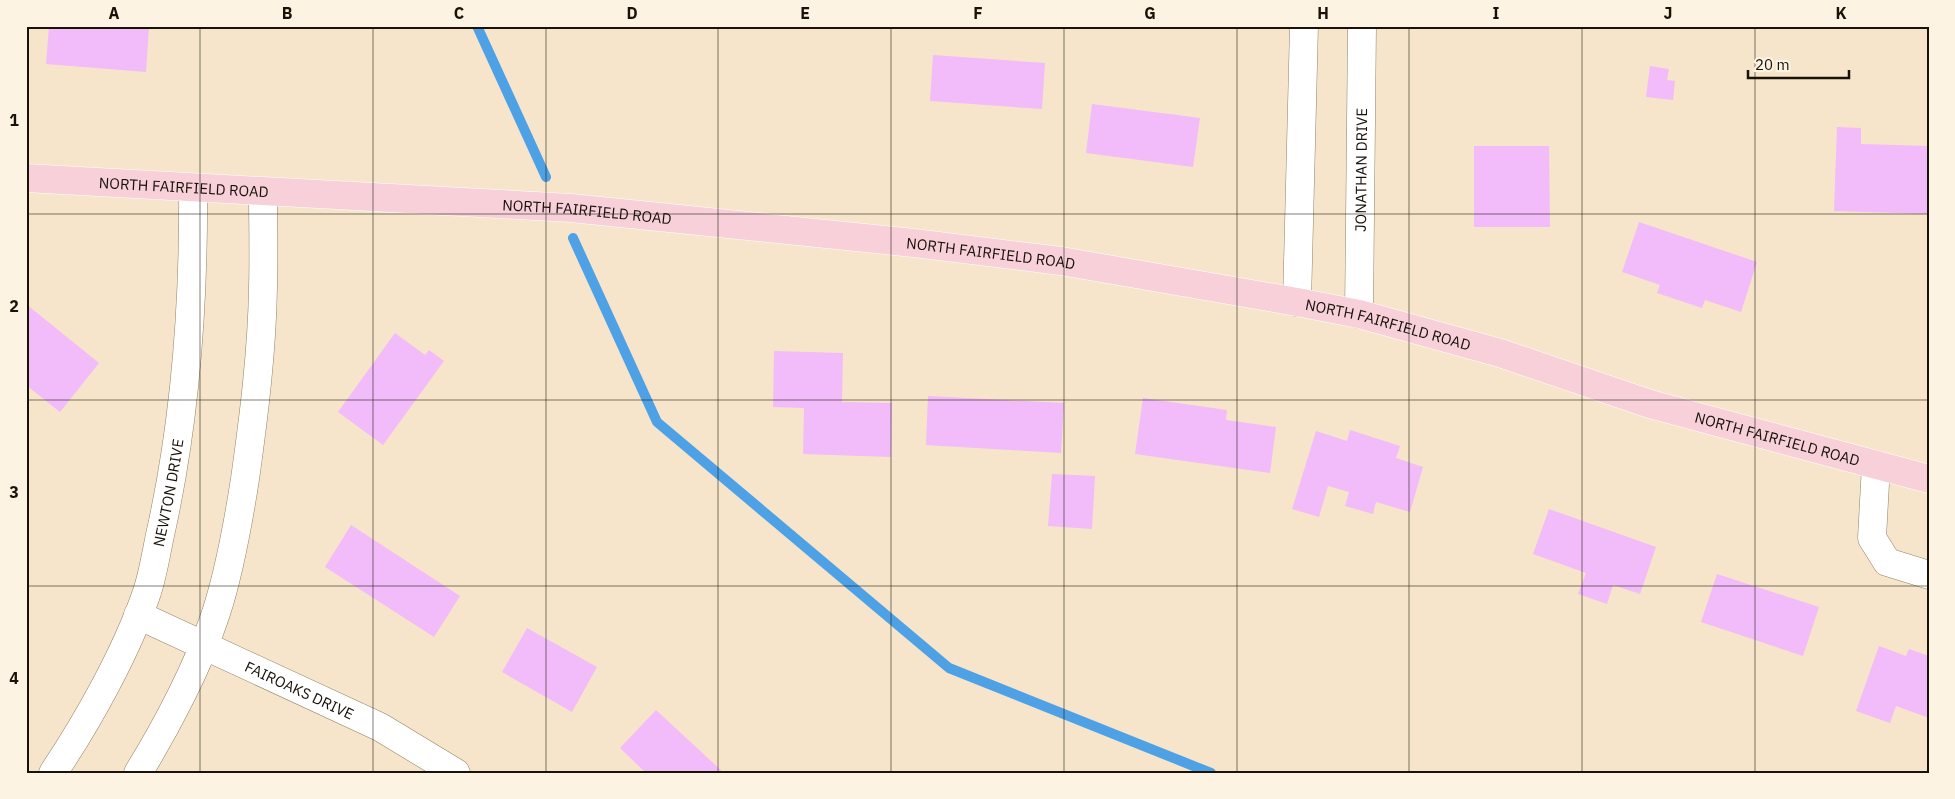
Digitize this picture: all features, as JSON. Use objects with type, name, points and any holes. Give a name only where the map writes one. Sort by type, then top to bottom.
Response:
[{"type":"main road","name":"NORTH FAIRFIELD ROAD","points":[[26,178],[571,208],[904,242],[1061,261],[1359,314],[1500,353],[1650,404],[1929,479]]},
{"type":"street","points":[[1297,302],[1304,26]]},
{"type":"street","name":"JONATHAN DRIVE","points":[[1359,314],[1362,26]]},
{"type":"street","name":"NEWTON DRIVE","points":[[53,773],[87,718],[117,661],[147,590],[170,489],[187,360],[193,255],[193,188]]},
{"type":"street","points":[[138,773],[182,692],[203,645],[216,613],[232,550],[256,407],[263,288],[263,192]]},
{"type":"street","points":[[1876,465],[1872,538],[1887,562],[1929,575]]},
{"type":"street","name":"FAIROAKS DRIVE","points":[[138,615],[380,727],[456,773]]},
{"type":"building","points":[[49,26],[149,26],[146,72],[46,64]]},
{"type":"building","points":[[933,55],[1045,63],[1042,109],[930,101]]},
{"type":"building","points":[[1650,66],[1669,69],[1667,80],[1675,81],[1673,100],[1646,97]]},
{"type":"building","points":[[1092,104],[1200,118],[1193,167],[1086,153]]},
{"type":"building","points":[[1837,127],[1861,128],[1861,144],[1929,146],[1929,214],[1834,211]]},
{"type":"building","points":[[1474,146],[1549,146],[1550,227],[1474,227]]},
{"type":"building","points":[[1639,222],[1757,262],[1741,312],[1705,300],[1702,308],[1657,293],[1660,285],[1622,272]]},
{"type":"building","points":[[26,304],[99,363],[60,412],[26,385]]},
{"type":"building","points":[[395,333],[425,355],[429,350],[444,361],[383,445],[338,412]]},
{"type":"building","points":[[774,351],[843,353],[842,402],[892,403],[891,457],[803,454],[804,408],[773,407]]},
{"type":"building","points":[[928,396],[1064,403],[1061,453],[926,445]]},
{"type":"building","points":[[1143,398],[1227,410],[1226,420],[1276,427],[1270,473],[1135,454]]},
{"type":"building","points":[[1350,430],[1400,446],[1396,458],[1423,467],[1410,512],[1376,502],[1373,514],[1345,506],[1349,492],[1328,486],[1319,517],[1292,509],[1316,431],[1347,441]]},
{"type":"building","points":[[1052,474],[1095,476],[1092,529],[1048,526]]},
{"type":"building","points":[[1549,509],[1656,547],[1640,594],[1613,585],[1607,604],[1578,594],[1586,573],[1533,554]]},
{"type":"building","points":[[351,525],[460,596],[434,637],[325,567]]},
{"type":"building","points":[[1717,574],[1819,607],[1803,656],[1701,622]]},
{"type":"building","points":[[527,628],[597,667],[572,712],[502,672]]},
{"type":"building","points":[[1879,646],[1906,656],[1909,649],[1929,656],[1929,718],[1896,706],[1890,723],[1856,711]]},
{"type":"building","points":[[656,710],[724,773],[646,773],[620,748]]},
{"type":"waterway","points":[[477,26],[546,177]]},
{"type":"waterway","points":[[573,238],[657,422],[949,668],[1211,773]]}]
